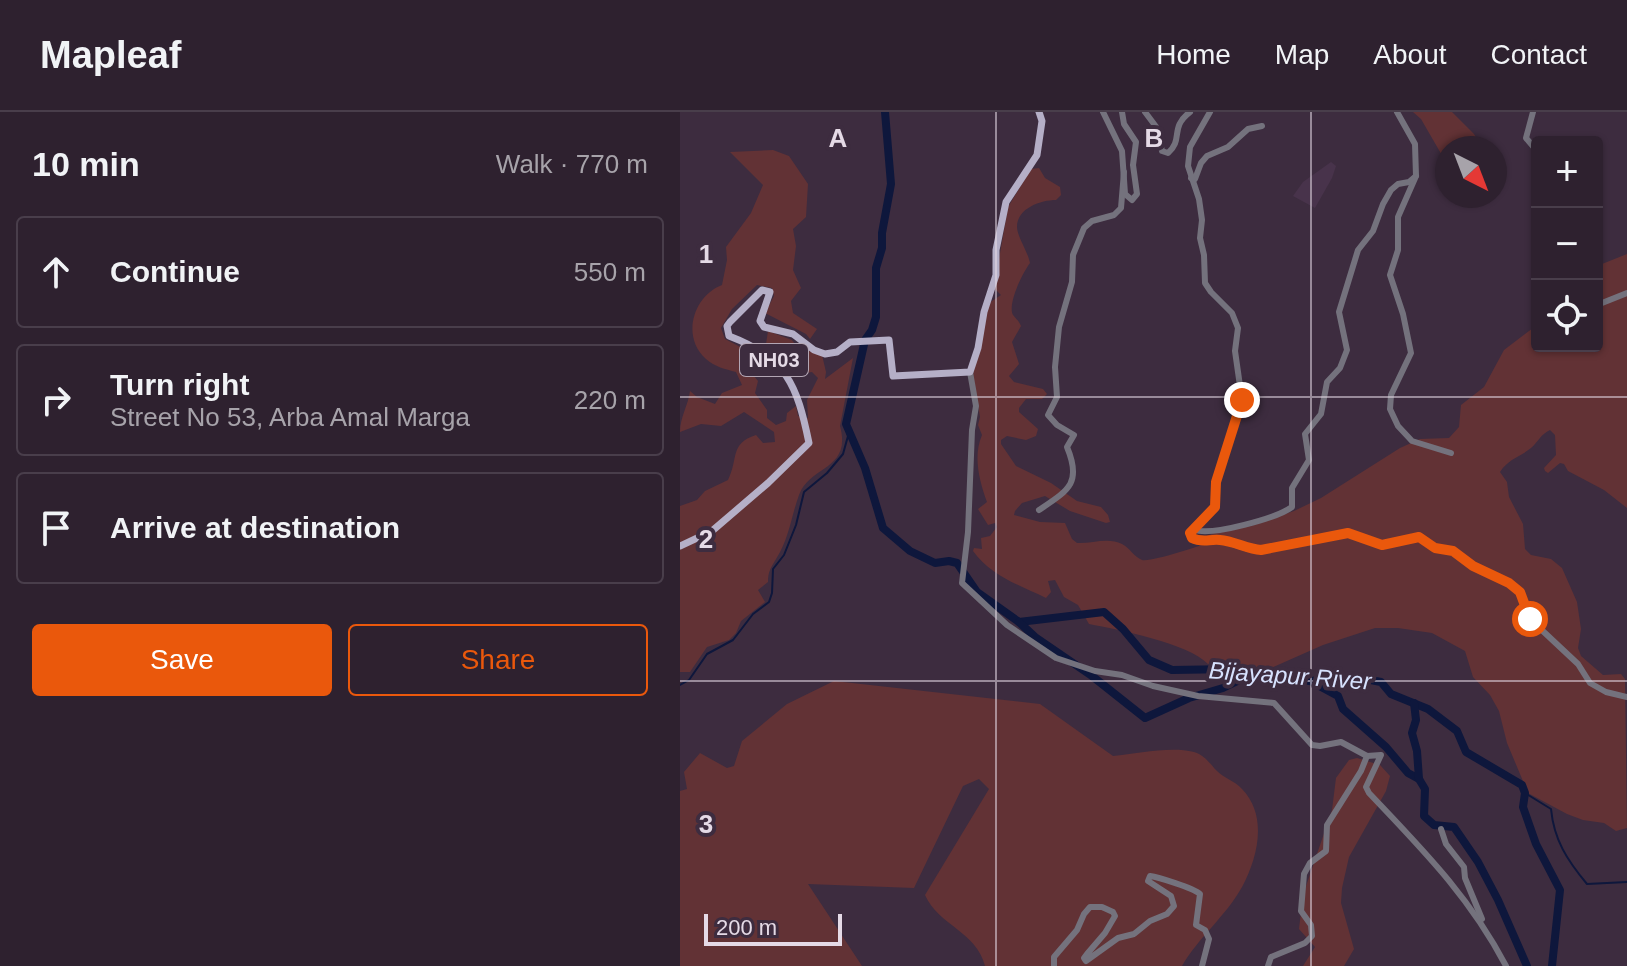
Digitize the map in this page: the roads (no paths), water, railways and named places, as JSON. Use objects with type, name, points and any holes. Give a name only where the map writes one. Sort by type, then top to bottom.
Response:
[{"type":"main road","points":[[970,372],[996,275],[996,250],[1006,202],[1020,185],[1025,171],[1038,153],[1042,121],[1039,112]]},
{"type":"main road","name":"NH03","points":[[680,546],[712,531],[809,443],[798,400],[779,363],[746,342],[729,336],[727,326],[762,290],[770,292],[760,321],[764,327],[793,334],[814,350],[825,354],[837,352],[854,341],[889,340],[893,376],[970,372]]},
{"type":"street","points":[[1103,112],[1122,151],[1125,194],[1132,200],[1137,194],[1133,174],[1136,142],[1124,124],[1122,112]]},
{"type":"street","points":[[1145,112],[1157,128],[1162,151],[1168,153],[1174,144],[1179,121],[1190,112]]},
{"type":"street","points":[[1210,112],[1188,153],[1188,166],[1197,188],[1201,215],[1205,283],[1232,313],[1238,328],[1235,351],[1242,400],[1216,482],[1215,507],[1190,535],[1199,541],[1219,540],[1261,550],[1348,533],[1382,545],[1419,537],[1435,548],[1453,551],[1473,566],[1509,583],[1520,592],[1530,619],[1578,664],[1590,683],[1606,692],[1627,697]]},
{"type":"street","points":[[1397,112],[1415,144],[1416,176],[1398,217],[1398,250],[1390,275],[1403,314],[1411,353],[1391,395],[1390,409],[1398,426],[1412,441],[1451,453]]},
{"type":"street","points":[[1531,144],[1526,138],[1533,112]]},
{"type":"street","points":[[1191,178],[1195,179],[1207,156],[1228,147],[1248,129],[1262,126]]},
{"type":"street","points":[[1039,510],[1061,495],[1073,480],[1075,469],[1067,447],[1074,435],[1057,425],[1048,415],[1057,397],[1055,367],[1059,327],[1072,282],[1073,255],[1084,228],[1092,221],[1114,215],[1121,208],[1124,172]]},
{"type":"street","points":[[1193,530],[1205,532],[1255,523],[1292,507],[1292,488],[1309,460],[1305,434],[1321,414],[1327,382],[1340,368],[1347,350],[1339,312],[1358,250],[1375,227],[1391,190],[1416,176]]},
{"type":"street","points":[[1603,303],[1627,293]]},
{"type":"street","points":[[970,372],[976,406],[962,583],[968,591],[1007,625],[1056,658],[1171,690],[1205,697],[1274,703],[1312,745],[1341,742],[1367,756],[1381,755],[1366,787],[1369,793],[1447,874],[1486,929]]},
{"type":"street","points":[[1268,966],[1271,957],[1305,943],[1312,936],[1311,925],[1301,911],[1304,874],[1310,863],[1326,851],[1327,825],[1367,756]]},
{"type":"street","points":[[1441,829],[1446,844],[1464,867],[1465,878],[1486,929],[1506,966]]},
{"type":"street","points":[[1054,966],[1054,957],[1077,930],[1090,907],[1109,909],[1115,916],[1084,958],[1086,961],[1118,938],[1134,934],[1150,921],[1172,911],[1171,896],[1148,881],[1147,878],[1156,876],[1168,883],[1193,888],[1200,894],[1196,925],[1205,930],[1209,939],[1202,966]]},
{"type":"waterway","name":"Bijayapur River","points":[[885,112],[891,184],[876,268],[876,317],[865,340],[846,424],[865,468],[883,528],[910,551],[935,563],[957,563],[977,592],[1019,622],[1104,612],[1149,660],[1172,670],[1233,669],[1250,675],[1310,681],[1355,677],[1381,682],[1391,694],[1428,709],[1457,731],[1466,752],[1522,785],[1525,793],[1523,807],[1536,844],[1560,890],[1552,966]]},
{"type":"waterway","points":[[680,685],[689,680],[707,654],[733,640],[753,614],[769,602],[773,569],[784,555],[804,492],[827,473],[843,454],[848,436],[846,424]]},
{"type":"waterway","points":[[1019,622],[1145,718],[1250,675]]},
{"type":"waterway","points":[[1312,682],[1338,696],[1343,709],[1386,747],[1408,773],[1419,779]]},
{"type":"waterway","points":[[1414,703],[1416,720],[1412,733],[1419,779],[1425,789],[1424,816],[1434,825],[1454,827],[1478,862],[1498,900],[1527,966]]},
{"type":"waterway","points":[[1525,793],[1551,809],[1563,849],[1587,884],[1627,882]]}]
